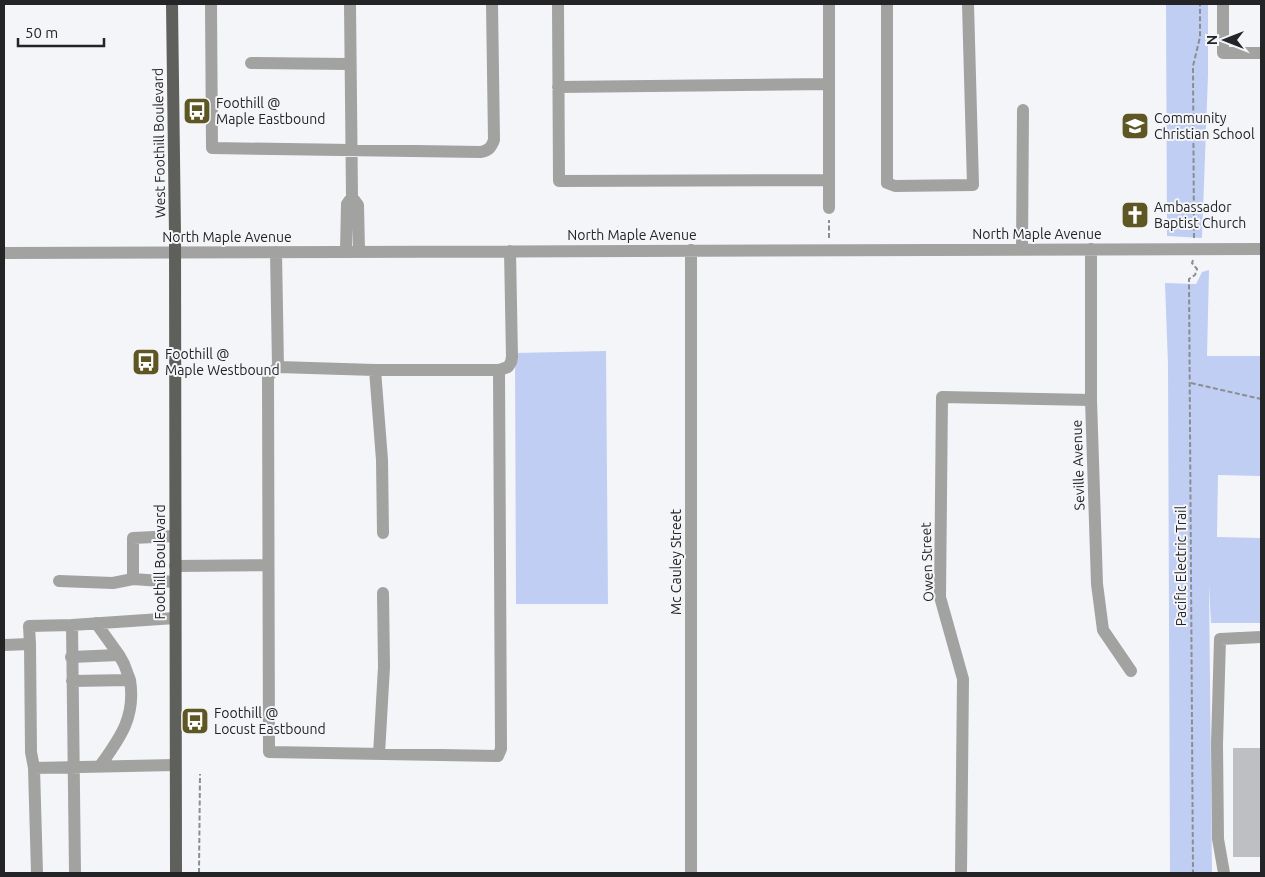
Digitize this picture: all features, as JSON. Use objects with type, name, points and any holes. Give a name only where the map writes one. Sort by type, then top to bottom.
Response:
[{"type":"main road","name":"West Foothill Boulevard","points":[[172,4],[175,252]]},
{"type":"main road","name":"Foothill Boulevard","points":[[175,252],[176,873]]},
{"type":"street","points":[[212,4],[212,148],[480,152],[492,147],[494,140],[492,4]]},
{"type":"street","points":[[350,4],[352,197],[347,204],[353,223],[352,251]]},
{"type":"street","points":[[558,4],[559,180],[829,180]]},
{"type":"street","points":[[828,4],[829,208]]},
{"type":"street","points":[[887,4],[887,183],[895,186],[973,185],[968,4]]},
{"type":"street","points":[[1223,4],[1223,53],[1261,53]]},
{"type":"street","points":[[251,63],[350,64]]},
{"type":"street","points":[[558,87],[829,84]]},
{"type":"street","points":[[1022,249],[1023,110]]},
{"type":"street","name":"Seville Avenue","points":[[1091,249],[1091,400],[1097,584],[1103,630],[1131,671]]},
{"type":"street","name":"North Maple Avenue","points":[[4,253],[1261,249]]},
{"type":"street","name":"Mc Cauley Street","points":[[691,873],[692,250]]},
{"type":"street","points":[[499,370],[501,749],[498,756],[269,752],[268,376],[278,367],[375,370],[499,370],[508,367],[511,362],[510,251]]},
{"type":"street","points":[[276,252],[278,367]]},
{"type":"street","points":[[375,370],[382,460],[383,533]]},
{"type":"street","name":"Owen Street","points":[[961,873],[963,678],[940,596],[942,397],[1091,400]]},
{"type":"street","points":[[133,579],[133,538],[175,536]]},
{"type":"street","points":[[175,566],[268,565]]},
{"type":"street","points":[[59,581],[113,582],[133,579],[175,582]]},
{"type":"street","points":[[379,754],[384,667],[383,593]]},
{"type":"street","points":[[37,873],[34,768],[31,752],[29,626],[72,626],[175,618]]},
{"type":"street","points":[[96,623],[124,664],[132,692],[130,713],[121,736],[100,766]]},
{"type":"street","points":[[72,626],[75,873]]},
{"type":"street","points":[[1224,873],[1218,840],[1217,744],[1220,638],[1261,637]]},
{"type":"street","points":[[4,645],[30,644]]},
{"type":"street","points":[[71,657],[119,655]]},
{"type":"street","points":[[72,681],[130,680]]},
{"type":"street","points":[[34,768],[176,765]]},
{"type":"path","points":[[1194,240],[1193,66],[1200,37],[1200,4]]},
{"type":"path","points":[[829,208],[829,240]]},
{"type":"path","name":"Pacific Electric Trail","points":[[1192,263],[1197,269],[1195,275],[1190,279],[1193,873]]},
{"type":"path","points":[[1190,383],[1261,399]]},
{"type":"path","points":[[200,774],[200,873]]},
{"type":"shaded area","points":[[1166,4],[1208,4],[1208,75],[1202,238],[1167,236]]},
{"type":"shaded area","points":[[1209,270],[1207,356],[1261,356],[1261,476],[1218,475],[1217,537],[1261,538],[1261,623],[1211,623],[1209,585],[1212,873],[1170,873],[1168,364],[1165,283],[1196,284],[1202,272]]},
{"type":"shaded area","points":[[606,351],[608,604],[516,604],[515,353]]},
{"type":"building","points":[[1233,748],[1261,748],[1261,857],[1233,857]]},
{"type":"place","name":"Foothill @ Maple Eastbound","points":[[197,111]]},
{"type":"place","name":"Community Christian School","points":[[1135,126]]},
{"type":"place","name":"Ambassador Baptist Church","points":[[1135,215]]},
{"type":"place","name":"Foothill @ Maple Westbound","points":[[146,362]]},
{"type":"place","name":"Foothill @ Locust Eastbound","points":[[195,721]]}]
